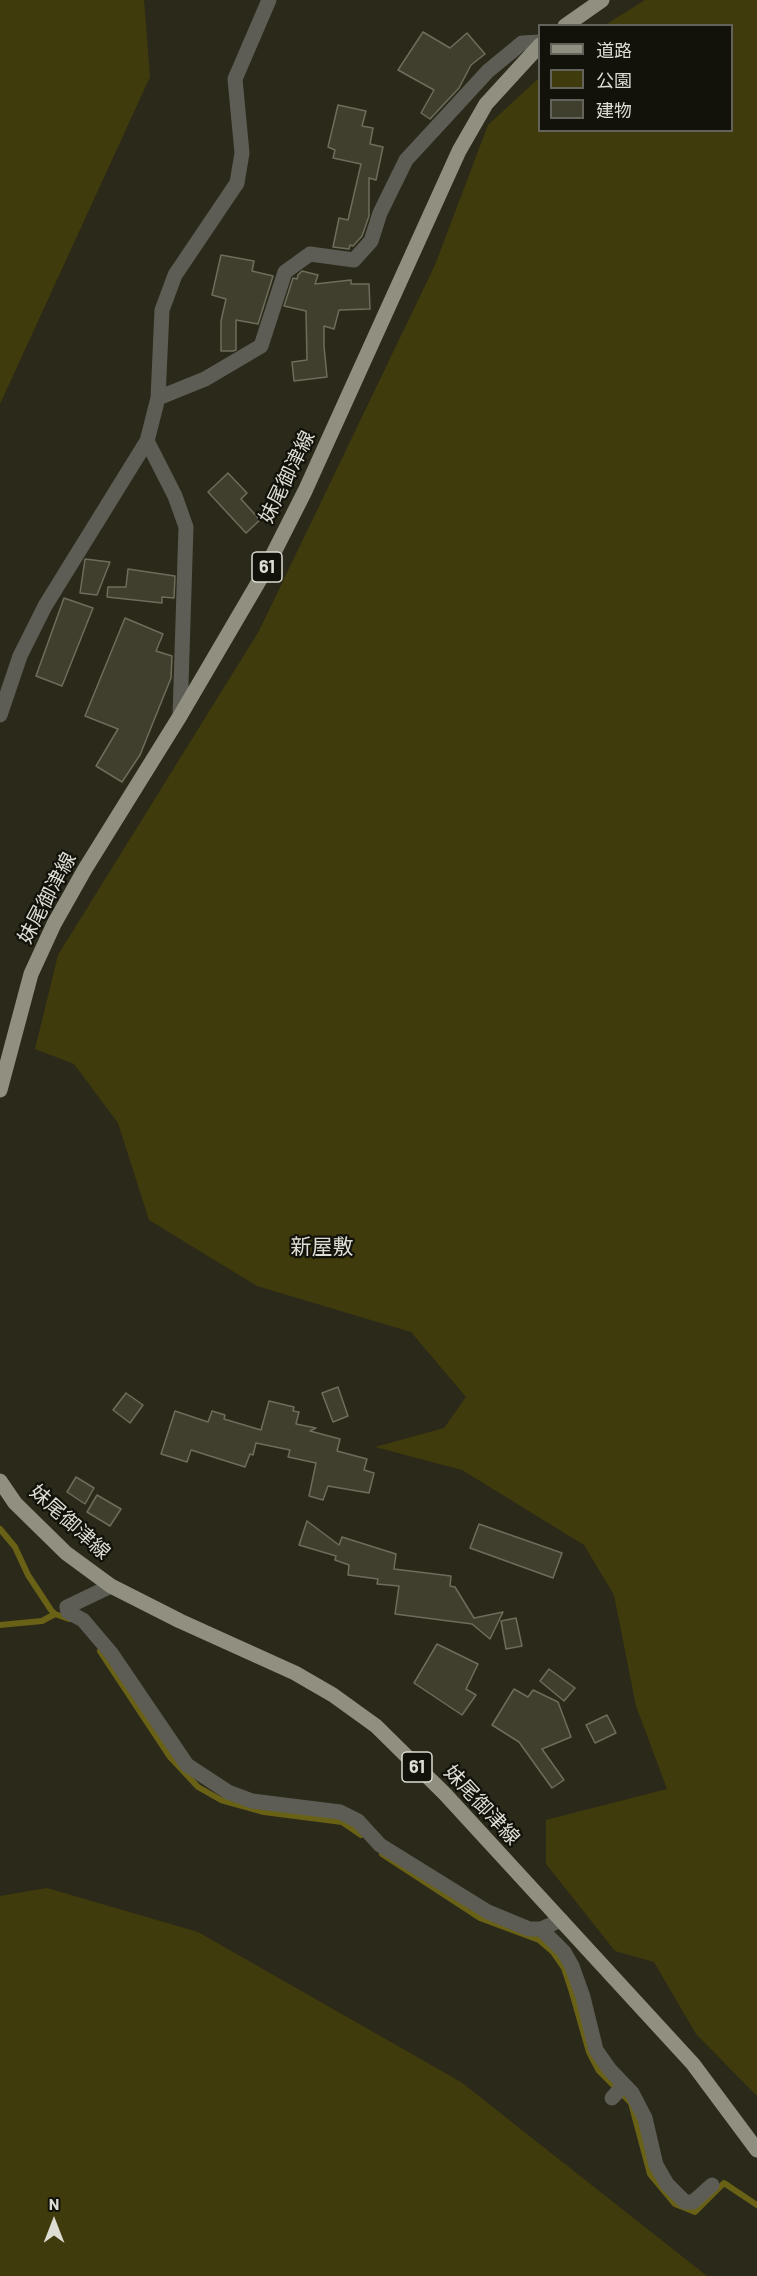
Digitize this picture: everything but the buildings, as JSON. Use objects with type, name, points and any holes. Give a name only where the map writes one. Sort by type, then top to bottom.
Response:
[{"type":"main road","points":[[568,24],[602,0]]},
{"type":"main road","name":"妹尾御津線","points":[[0,1090],[31,974],[54,924],[262,576],[305,491],[459,151],[486,104],[538,46]]},
{"type":"main road","name":"妹尾御津線","points":[[0,1481],[15,1503],[66,1552],[111,1586],[180,1621],[295,1673],[333,1695],[376,1726],[445,1794],[693,2064],[757,2150]]},
{"type":"street","points":[[0,715],[21,656],[45,606],[147,441],[158,398],[162,310],[175,275],[237,183],[242,153],[235,79],[269,0]]},
{"type":"street","points":[[158,398],[205,379],[261,346],[285,273],[310,254],[354,260],[371,241],[380,213],[406,160],[488,71],[522,43],[538,44]]},
{"type":"street","points":[[147,441],[175,496],[186,527],[180,716]]},
{"type":"street","points":[[111,1586],[67,1607],[68,1612],[83,1620],[111,1653],[187,1765],[228,1792],[252,1801],[339,1812],[349,1816],[358,1821],[380,1845],[488,1911],[529,1929],[541,1929],[561,1920]]},
{"type":"street","points":[[541,1929],[564,1952],[572,1966],[596,2050],[610,2070],[632,2093],[645,2118],[656,2165],[667,2184],[685,2202],[693,2202],[712,2185]]},
{"type":"street","points":[[612,2098],[624,2085]]},
{"type":"green space","points":[[0,0],[144,0],[150,77],[0,404]]},
{"type":"green space","points":[[645,0],[757,0],[757,2096],[696,2034],[654,1962],[615,1951],[546,1864],[546,1820],[667,1789],[636,1706],[614,1595],[584,1545],[462,1470],[375,1447],[444,1428],[466,1397],[411,1332],[257,1286],[149,1220],[118,1123],[74,1064],[35,1049],[58,955],[259,631],[435,265],[488,125],[538,79],[538,132],[733,132],[733,24],[607,24]]},
{"type":"green space","points":[[47,1888],[198,1932],[461,2082],[707,2276],[0,2276],[0,1896]]},
{"type":"waterway","points":[[0,1529],[15,1547],[28,1575],[51,1610],[69,1619]]},
{"type":"waterway","points":[[0,1625],[42,1621],[55,1614]]},
{"type":"waterway","points":[[100,1651],[170,1757],[198,1787],[221,1800],[264,1812],[342,1822],[361,1835]]},
{"type":"waterway","points":[[382,1854],[480,1918],[539,1940],[553,1952],[564,1968],[589,2052],[599,2071],[631,2103],[650,2174],[675,2204],[695,2212],[724,2183],[757,2205]]},
{"type":"district","name":"新屋敷","points":[[322,1247]]}]
